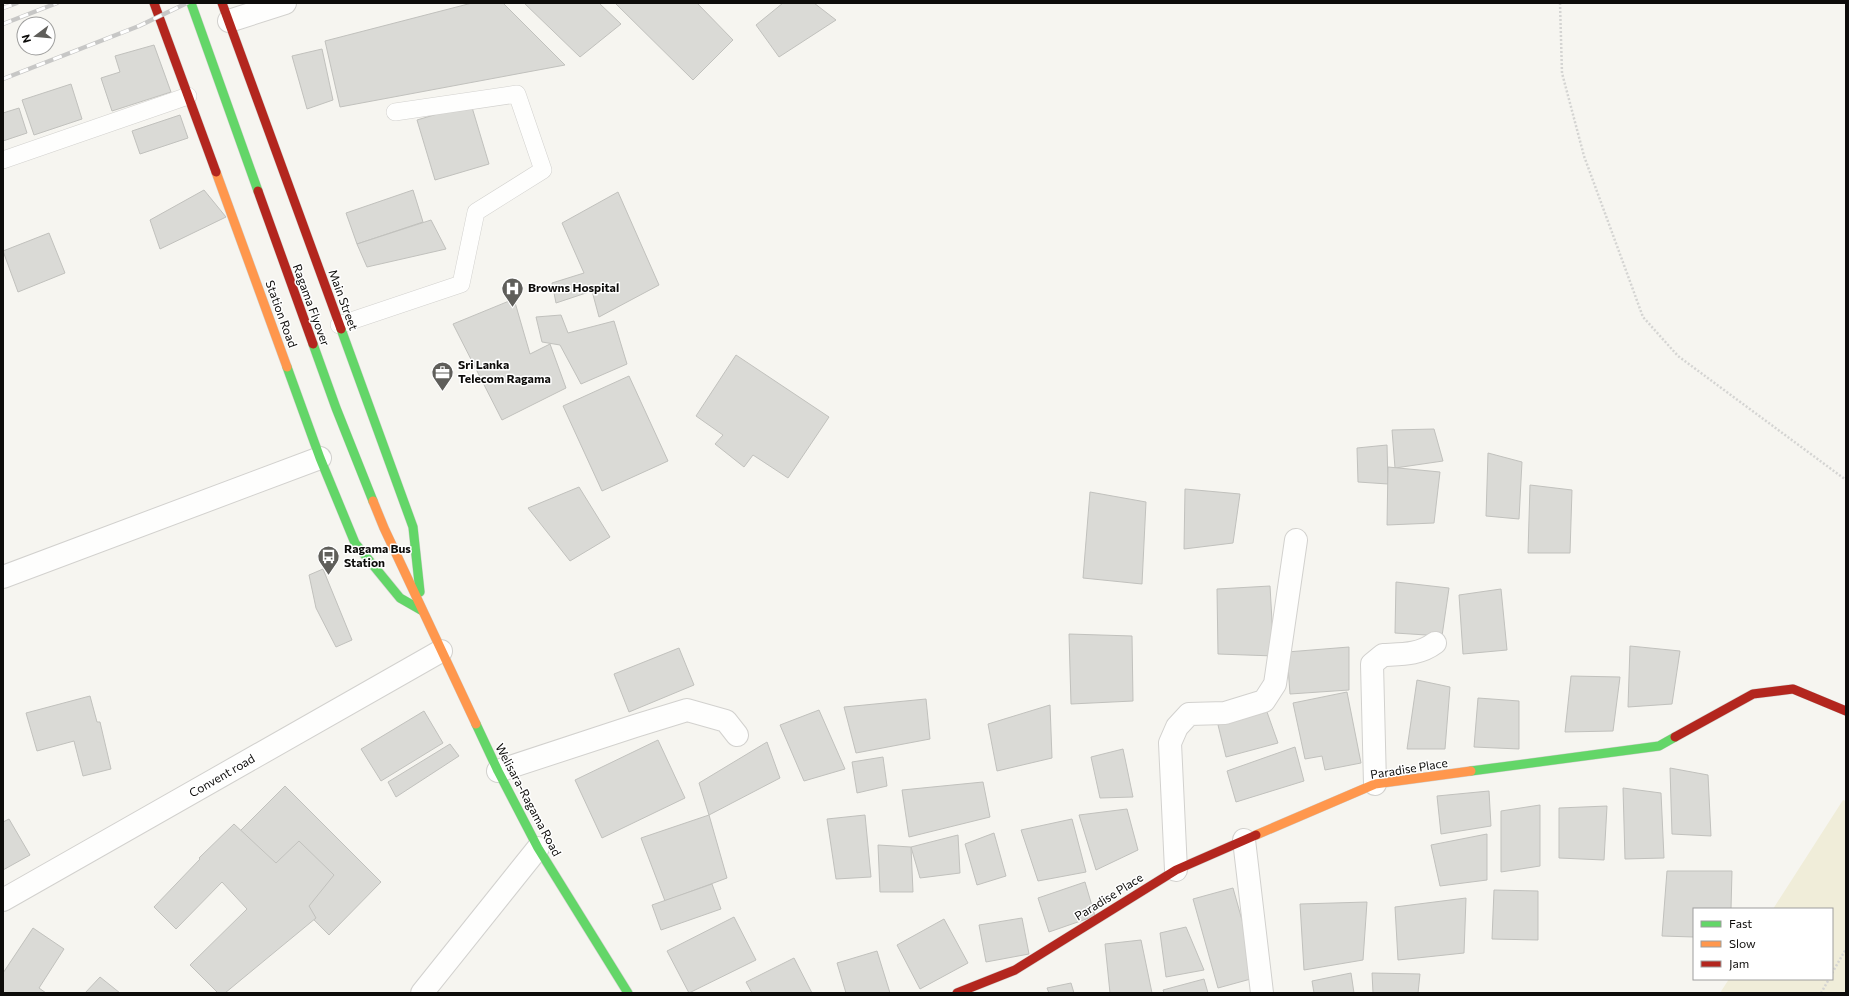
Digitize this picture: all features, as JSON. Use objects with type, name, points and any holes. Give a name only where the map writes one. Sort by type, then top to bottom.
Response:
[{"type":"main road","name":"Station Road","points":[[154,3],[320,458],[355,543],[400,598],[421,610]]},
{"type":"main road","name":"Ragama Flyover","points":[[191,3],[336,408],[384,528],[421,610]]},
{"type":"main road","name":"Main Street","points":[[226,12],[413,527],[421,610]]},
{"type":"main road","name":"Welisara-Ragama Road","points":[[421,610],[498,771],[538,848],[628,993]]},
{"type":"main road","name":"Paradise Place","points":[[957,993],[1015,970],[1176,870],[1375,784],[1659,746],[1753,694],[1793,689],[1846,711]]},
{"type":"street","points":[[226,12],[285,3]]},
{"type":"street","points":[[3,577],[320,458]]},
{"type":"street","points":[[1176,870],[1170,743],[1177,727],[1189,714],[1225,713],[1264,701],[1275,684],[1296,540]]},
{"type":"street","points":[[1375,784],[1372,664],[1383,654],[1408,654],[1426,650],[1435,643]]},
{"type":"street","name":"Convent road","points":[[3,900],[441,651]]},
{"type":"street","points":[[498,771],[688,710],[726,721],[737,735]]},
{"type":"street","points":[[1244,840],[1262,993]]},
{"type":"street","points":[[422,993],[538,848]]},
{"type":"lane","points":[[339,325],[462,284],[476,212],[543,170],[517,94],[395,112]]},
{"type":"lane","points":[[3,160],[188,96]]},
{"type":"path","points":[[1560,3],[1562,73],[1584,156],[1644,317],[1678,356],[1846,480]]},
{"type":"path","points":[[1833,972],[1846,949]]},
{"type":"path","points":[[1821,993],[1828,980]]},
{"type":"shaded area","points":[[1843,800],[1846,801],[1846,993],[1720,993],[1728,980],[1833,980],[1833,908],[1774,908]]},
{"type":"building","points":[[472,3],[503,3],[565,65],[340,107],[325,41]]},
{"type":"building","points":[[524,3],[599,3],[621,24],[580,57]]},
{"type":"building","points":[[615,3],[697,3],[733,40],[693,80]]},
{"type":"building","points":[[783,3],[814,3],[836,20],[779,57],[756,25]]},
{"type":"building","points":[[154,45],[171,92],[112,111],[101,78],[120,72],[115,56]]},
{"type":"building","points":[[322,49],[333,100],[307,109],[292,56]]},
{"type":"building","points":[[71,84],[82,119],[34,135],[22,100]]},
{"type":"building","points":[[471,104],[489,164],[435,180],[417,120]]},
{"type":"building","points":[[19,108],[27,133],[3,141],[3,113]]},
{"type":"building","points":[[180,115],[188,138],[140,154],[132,131]]},
{"type":"building","points":[[204,190],[226,217],[160,249],[150,220]]},
{"type":"building","points":[[413,190],[423,222],[357,244],[346,213]]},
{"type":"building","points":[[618,192],[659,285],[599,317],[592,291],[556,303],[552,283],[584,273],[562,223]]},
{"type":"building","points":[[431,220],[446,249],[367,267],[357,244]]},
{"type":"building","points":[[49,233],[65,273],[18,292],[3,251]]},
{"type":"building","points":[[514,299],[530,354],[550,344],[566,388],[502,420],[453,324]]},
{"type":"building","points":[[561,315],[568,333],[614,321],[627,364],[581,384],[560,345],[542,342],[536,317]]},
{"type":"building","points":[[736,355],[829,417],[788,478],[753,455],[744,467],[715,444],[723,435],[696,416]]},
{"type":"building","points":[[629,376],[668,461],[602,491],[563,406]]},
{"type":"building","points":[[1434,429],[1443,461],[1395,468],[1392,430]]},
{"type":"building","points":[[1387,445],[1388,484],[1358,482],[1357,448]]},
{"type":"building","points":[[1488,453],[1522,462],[1519,519],[1486,516]]},
{"type":"building","points":[[1388,467],[1440,472],[1434,523],[1387,525]]},
{"type":"building","points":[[1530,485],[1572,490],[1570,553],[1528,553]]},
{"type":"building","points":[[579,487],[610,537],[570,561],[528,508]]},
{"type":"building","points":[[1185,489],[1240,494],[1233,543],[1184,549]]},
{"type":"building","points":[[1090,492],[1146,502],[1142,584],[1083,578]]},
{"type":"building","points":[[323,569],[352,640],[336,647],[316,608],[309,575]]},
{"type":"building","points":[[1396,582],[1449,588],[1442,636],[1395,633]]},
{"type":"building","points":[[1270,586],[1274,656],[1218,654],[1217,589]]},
{"type":"building","points":[[1501,589],[1507,650],[1463,654],[1459,595]]},
{"type":"building","points":[[1069,634],[1132,636],[1133,701],[1071,704]]},
{"type":"building","points":[[1630,646],[1680,651],[1672,704],[1628,707]]},
{"type":"building","points":[[1349,647],[1349,690],[1290,694],[1287,652]]},
{"type":"building","points":[[679,648],[694,685],[629,712],[614,674]]},
{"type":"building","points":[[1571,676],[1620,677],[1613,731],[1565,732]]},
{"type":"building","points":[[1417,680],[1450,687],[1445,749],[1407,749]]},
{"type":"building","points":[[1347,692],[1361,763],[1325,770],[1322,756],[1305,759],[1293,703]]},
{"type":"building","points":[[90,696],[97,722],[100,722],[111,769],[83,776],[74,741],[37,751],[26,713]]},
{"type":"building","points":[[1478,698],[1519,701],[1519,749],[1474,747]]},
{"type":"building","points":[[926,699],[930,739],[856,753],[844,707]]},
{"type":"building","points":[[1050,705],[1052,758],[997,771],[988,724]]},
{"type":"building","points":[[819,710],[845,769],[804,781],[780,725]]},
{"type":"building","points":[[424,711],[443,743],[381,781],[361,749]]},
{"type":"building","points":[[1267,712],[1278,743],[1226,757],[1218,725]]},
{"type":"building","points":[[658,740],[685,798],[602,838],[575,780]]},
{"type":"building","points":[[767,742],[780,778],[709,815],[699,783]]},
{"type":"building","points":[[450,744],[459,756],[396,797],[388,782]]},
{"type":"building","points":[[1295,747],[1304,781],[1236,802],[1227,771]]},
{"type":"building","points":[[1123,749],[1133,797],[1100,798],[1091,757]]},
{"type":"building","points":[[883,757],[887,786],[857,793],[852,762]]},
{"type":"building","points":[[1670,768],[1708,775],[1711,836],[1672,834]]},
{"type":"building","points":[[983,782],[990,817],[909,837],[902,790]]},
{"type":"building","points":[[285,786],[381,882],[329,935],[233,838]]},
{"type":"building","points":[[1623,788],[1661,793],[1664,858],[1625,859]]},
{"type":"building","points":[[1489,791],[1491,826],[1441,834],[1437,796]]},
{"type":"building","points":[[1540,805],[1540,866],[1501,872],[1501,811]]},
{"type":"building","points":[[1607,806],[1604,860],[1559,858],[1559,808]]},
{"type":"building","points":[[1127,809],[1138,850],[1096,870],[1079,815]]},
{"type":"building","points":[[709,815],[727,878],[665,901],[641,838]]},
{"type":"building","points":[[865,815],[871,877],[836,879],[827,819]]},
{"type":"building","points":[[9,819],[30,855],[3,870],[3,822]]},
{"type":"building","points":[[1072,819],[1086,872],[1038,881],[1021,830]]},
{"type":"building","points":[[234,824],[276,863],[299,841],[334,875],[309,906],[316,918],[225,993],[218,993],[190,965],[247,909],[222,882],[176,929],[154,907],[200,859],[199,858]]},
{"type":"building","points":[[994,833],[1006,876],[977,885],[965,844]]},
{"type":"building","points":[[1487,834],[1487,880],[1440,886],[1431,845]]},
{"type":"building","points":[[958,835],[960,873],[920,878],[911,847]]},
{"type":"building","points":[[878,845],[911,847],[913,892],[880,892]]},
{"type":"building","points":[[1667,871],[1732,871],[1731,908],[1693,908],[1693,937],[1662,936]]},
{"type":"building","points":[[1085,882],[1095,916],[1049,932],[1038,898]]},
{"type":"building","points":[[712,884],[721,909],[661,930],[652,905]]},
{"type":"building","points":[[1233,888],[1258,977],[1218,988],[1193,899]]},
{"type":"building","points":[[1494,890],[1538,891],[1538,940],[1492,939]]},
{"type":"building","points":[[1466,898],[1464,953],[1398,960],[1395,907]]},
{"type":"building","points":[[1367,902],[1363,960],[1304,970],[1300,904]]},
{"type":"building","points":[[734,917],[756,960],[689,993],[667,951]]},
{"type":"building","points":[[1022,918],[1029,954],[986,962],[979,925]]},
{"type":"building","points":[[944,919],[968,963],[920,989],[897,945]]},
{"type":"building","points":[[1186,927],[1204,970],[1166,977],[1160,933]]},
{"type":"building","points":[[33,928],[64,949],[39,988],[46,993],[3,993],[3,973]]},
{"type":"building","points":[[1141,940],[1152,993],[1110,993],[1105,944]]},
{"type":"building","points":[[877,951],[890,993],[846,993],[837,963]]},
{"type":"building","points":[[794,958],[812,993],[752,993],[746,982]]},
{"type":"building","points":[[1351,973],[1354,993],[1314,993],[1312,981]]},
{"type":"building","points":[[1372,973],[1420,974],[1418,993],[1373,993]]},
{"type":"building","points":[[100,977],[120,993],[85,993]]},
{"type":"building","points":[[1204,979],[1208,993],[1164,993],[1163,990]]},
{"type":"building","points":[[1071,983],[1074,993],[1049,993],[1047,988]]},
{"type":"railway","points":[[3,8],[17,3]]},
{"type":"railway","points":[[3,24],[57,3]]},
{"type":"railway","points":[[3,79],[139,26],[187,3]]},
{"type":"traffic: fast","points":[[191,3],[258,191]]},
{"type":"traffic: fast","points":[[341,329],[413,527],[420,592]]},
{"type":"traffic: fast","points":[[313,344],[336,408],[373,501]]},
{"type":"traffic: fast","points":[[287,367],[320,458],[355,543],[400,598],[421,610]]},
{"type":"traffic: fast","points":[[476,724],[498,771],[538,848],[628,993]]},
{"type":"traffic: fast","points":[[1471,771],[1659,746],[1675,737]]},
{"type":"traffic: slow","points":[[216,172],[287,367]]},
{"type":"traffic: slow","points":[[373,501],[384,528],[476,724]]},
{"type":"traffic: slow","points":[[1256,835],[1375,784],[1471,771]]},
{"type":"traffic: jam","points":[[154,3],[216,172]]},
{"type":"traffic: jam","points":[[222,3],[341,329]]},
{"type":"traffic: jam","points":[[258,191],[313,344]]},
{"type":"traffic: jam","points":[[1675,737],[1753,694],[1793,689],[1846,711]]},
{"type":"traffic: jam","points":[[957,993],[1015,970],[1176,870],[1256,835]]},
{"type":"place","name":"Browns Hospital","points":[[512,308]]},
{"type":"place","name":"Sri Lanka Telecom Ragama","points":[[442,392]]},
{"type":"place","name":"Ragama Bus Station","points":[[329,576]]}]
